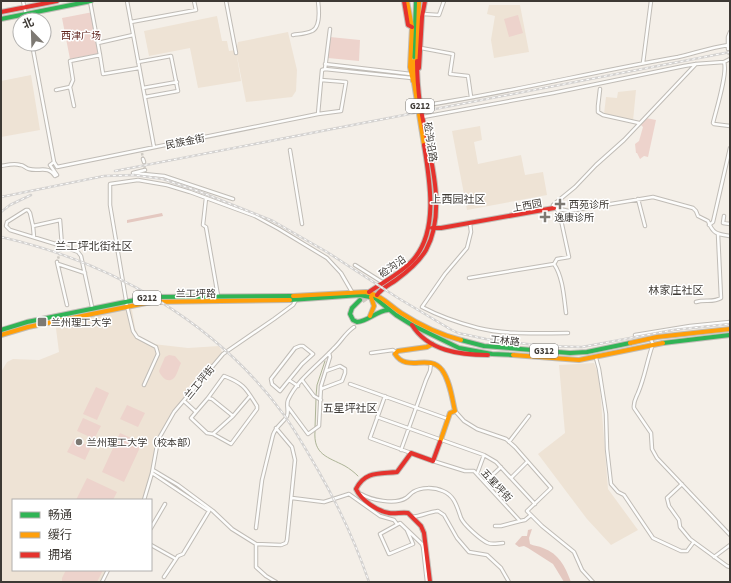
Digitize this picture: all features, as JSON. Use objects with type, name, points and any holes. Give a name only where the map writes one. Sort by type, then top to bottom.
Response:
[{"type":"main road","points":[[1,12],[57,1]]},
{"type":"main road","points":[[31,12],[91,1]]},
{"type":"main road","points":[[404,1],[408,25],[412,28]]},
{"type":"main road","points":[[407,1],[412,28],[410,67],[413,78]]},
{"type":"main road","points":[[413,78],[420,61],[422,14],[425,1]]},
{"type":"main road","name":"G212","points":[[415,61],[418,2]]},
{"type":"main road","points":[[1,19],[12,16]]},
{"type":"main road","name":"硷沟沿路","points":[[415,61],[413,78],[428,175],[431,228]]},
{"type":"main road","name":"硷沟沿路","points":[[415,61],[413,78],[420,106],[433,181],[435,203],[431,228]]},
{"type":"main road","name":"上西园","points":[[431,228],[441,228],[556,209]]},
{"type":"main road","name":"硷沟沿","points":[[377,295],[380,286],[407,270],[421,258],[427,249],[431,228]]},
{"type":"main road","name":"硷沟沿","points":[[370,294],[411,263],[417,255],[431,228]]},
{"type":"main road","name":"兰工坪路","points":[[1,330],[27,322],[92,308],[165,296],[296,298],[352,292],[370,294]]},
{"type":"main road","points":[[370,294],[374,305],[372,313],[368,318],[360,321],[355,319],[352,310],[361,300],[351,309],[351,316],[354,321],[362,322],[369,319],[379,311],[388,310]]},
{"type":"main road","name":"兰工坪路","points":[[1,335],[127,303],[360,296],[370,294]]},
{"type":"main road","name":"工林路","points":[[370,294],[377,295],[401,313],[453,338],[484,346],[521,350],[579,353],[650,338],[730,329]]},
{"type":"main road","name":"工林路","points":[[370,294],[388,310],[412,325],[459,348],[492,354],[574,359],[596,357],[653,344],[730,336]]},
{"type":"main road","points":[[412,325],[415,331],[432,344],[455,353],[473,356],[492,354]]},
{"type":"main road","points":[[432,344],[427,347],[396,352],[397,359],[402,362],[431,363],[437,365],[444,372],[448,382],[455,411],[450,413],[433,461]]},
{"type":"main road","points":[[411,453],[397,472],[369,474],[359,483],[356,489],[357,492],[380,510],[388,513],[408,513],[421,526],[424,533],[430,582]]},
{"type":"main road","name":"五星坪街","points":[[411,453],[433,461]]},
{"type":"street","points":[[23,1],[26,12]]},
{"type":"street","points":[[91,1],[103,74],[139,68]]},
{"type":"street","points":[[127,1],[154,147]]},
{"type":"street","points":[[131,22],[196,10],[194,1]]},
{"type":"street","points":[[226,1],[236,53]]},
{"type":"street","points":[[293,36],[316,29],[318,1]]},
{"type":"street","points":[[422,14],[439,16],[444,1]]},
{"type":"street","points":[[644,63],[651,1]]},
{"type":"street","points":[[318,114],[322,70],[325,69],[330,29]]},
{"type":"street","points":[[728,49],[728,38],[730,32]]},
{"type":"street","points":[[98,43],[133,35]]},
{"type":"street","points":[[420,106],[588,75],[694,54],[705,49],[728,46]]},
{"type":"street","points":[[421,48],[454,54],[450,74],[468,76],[471,97]]},
{"type":"street","points":[[1,166],[8,164],[22,165],[27,169],[46,170],[57,176],[57,173],[50,165],[54,162],[33,52]]},
{"type":"street","points":[[74,106],[70,87],[73,80],[70,61],[100,55]]},
{"type":"street","points":[[138,62],[171,56],[177,82],[178,91],[145,97]]},
{"type":"street","points":[[422,117],[553,93],[696,64],[724,62],[729,58]]},
{"type":"street","points":[[724,62],[725,66],[723,81],[712,123],[730,126]]},
{"type":"street","points":[[325,64],[413,78]]},
{"type":"street","name":"上西园","points":[[556,209],[553,205],[575,187],[596,165],[624,140],[696,64]]},
{"type":"street","points":[[325,69],[413,78]]},
{"type":"street","name":"民族金街","points":[[54,162],[57,166],[142,151],[154,147],[318,114],[341,111],[346,82],[321,80]]},
{"type":"street","points":[[143,88],[177,82]]},
{"type":"street","points":[[56,90],[70,87]]},
{"type":"street","points":[[600,89],[598,112],[603,116],[639,123]]},
{"type":"street","points":[[709,225],[713,222],[730,148]]},
{"type":"street","points":[[290,150],[302,224]]},
{"type":"street","points":[[145,170],[133,173],[164,176],[233,199]]},
{"type":"street","points":[[144,385],[158,354],[158,350],[153,344],[140,339],[135,334],[127,303],[110,205],[110,184],[138,180],[167,185],[255,216],[327,258],[341,273],[352,292]]},
{"type":"street","points":[[556,209],[569,210],[653,197],[693,208],[696,210],[698,216],[708,221],[712,230],[718,234],[730,236]]},
{"type":"street","points":[[206,198],[203,225],[206,228],[218,296]]},
{"type":"street","points":[[638,199],[645,226]]},
{"type":"street","points":[[469,278],[554,264],[557,259],[569,256],[562,220],[556,209]]},
{"type":"street","points":[[34,238],[33,226],[28,210],[7,222],[6,226],[10,230],[34,238],[62,246],[80,254],[92,308]]},
{"type":"street","points":[[724,216],[723,223],[730,224]]},
{"type":"street","points":[[33,226],[60,220],[62,246]]},
{"type":"street","points":[[470,223],[471,232],[467,248],[445,274],[422,307],[478,328],[505,332],[568,334]]},
{"type":"street","points":[[696,302],[700,300],[714,301],[721,298],[718,234]]},
{"type":"street","points":[[67,304],[57,263],[85,273]]},
{"type":"street","points":[[554,264],[558,270],[566,313]]},
{"type":"street","points":[[355,265],[380,286]]},
{"type":"street","name":"兰工坪街","points":[[144,499],[152,474],[157,444],[170,418],[223,354],[293,305],[296,298]]},
{"type":"street","points":[[354,321],[354,327]]},
{"type":"street","points":[[256,528],[262,480],[273,435],[276,428],[287,417],[288,401],[310,371],[329,353],[348,331],[362,322]]},
{"type":"street","points":[[635,335],[690,326],[730,322]]},
{"type":"street","points":[[650,338],[653,344],[648,358],[644,379],[634,406],[651,433],[652,449],[654,453],[730,535]]},
{"type":"street","points":[[303,346],[312,354],[289,380],[280,391],[272,384],[271,381],[295,348],[303,346]]},
{"type":"street","points":[[370,353],[393,350],[396,352]]},
{"type":"street","points":[[288,407],[308,434],[318,426],[321,389],[330,357],[329,353]]},
{"type":"street","points":[[596,357],[606,414],[607,449],[611,484],[618,492],[624,495],[650,534],[657,540],[681,551],[687,551],[693,543]]},
{"type":"street","points":[[401,450],[430,371],[431,363]]},
{"type":"street","points":[[321,389],[342,381],[345,371],[344,368],[340,366],[326,371]]},
{"type":"street","points":[[224,376],[236,380],[242,385],[257,406],[257,409],[231,444],[213,434],[207,433],[190,418],[208,398],[224,376]]},
{"type":"street","points":[[289,380],[298,386]]},
{"type":"street","points":[[302,380],[314,396],[321,400]]},
{"type":"street","points":[[350,384],[448,419]]},
{"type":"street","points":[[213,434],[233,416],[250,396]]},
{"type":"street","name":"五星坪街","points":[[385,396],[370,438],[411,453]]},
{"type":"street","points":[[208,398],[212,399],[233,416]]},
{"type":"street","points":[[184,401],[196,412]]},
{"type":"street","points":[[455,411],[464,421],[477,429],[506,439],[515,447],[551,488],[527,511],[542,526],[574,552],[582,570],[593,582]]},
{"type":"street","points":[[509,442],[528,416]]},
{"type":"street","name":"五星坪街","points":[[377,417],[484,455],[496,462],[535,504]]},
{"type":"street","points":[[153,469],[178,485],[213,511],[232,529],[256,544],[281,545],[286,543],[295,467],[293,450],[276,428]]},
{"type":"street","points":[[477,474],[484,455]]},
{"type":"street","name":"五星坪街","points":[[433,461],[465,472],[472,470],[485,482],[520,521]]},
{"type":"street","points":[[511,478],[527,462]]},
{"type":"street","points":[[485,482],[501,467]]},
{"type":"street","points":[[152,474],[209,511],[183,554],[178,556],[164,577]]},
{"type":"street","points":[[682,484],[667,498],[669,506],[679,520],[680,528],[693,543],[730,567]]},
{"type":"street","points":[[357,492],[372,499],[383,501],[400,500],[406,498],[412,492],[419,489],[432,488],[444,491],[455,501],[459,509],[461,519],[483,540],[489,543],[503,543]]},
{"type":"street","points":[[292,498],[324,502],[349,494],[380,516],[394,520],[397,524],[400,523],[424,547],[427,582]]},
{"type":"street","points":[[152,526],[165,504]]},
{"type":"street","points":[[412,516],[422,516],[430,511],[438,510],[444,515],[457,538],[469,552],[487,555],[501,568],[509,582]]},
{"type":"street","points":[[495,526],[525,520],[531,515]]},
{"type":"street","points":[[397,524],[380,534],[389,554],[413,544],[407,530]]},
{"type":"street","points":[[256,544],[256,567],[276,582]]},
{"type":"street","points":[[714,557],[730,545]]},
{"type":"street","points":[[152,546],[176,559]]},
{"type":"street","points":[[102,582],[108,571]]},
{"type":"shaded area","points":[[489,5],[520,5],[529,52],[494,58],[491,40],[495,16],[487,14]]},
{"type":"shaded area","points":[[217,16],[222,41],[227,41],[229,51],[236,50],[238,42],[288,32],[297,70],[296,91],[292,97],[246,102],[236,51],[241,81],[198,88],[190,48],[149,56],[144,31]]},
{"type":"shaded area","points":[[31,75],[40,130],[1,137],[1,81]]},
{"type":"shaded area","points":[[636,90],[633,121],[604,114],[606,97],[617,98],[618,92]]},
{"type":"shaded area","points":[[480,126],[482,140],[474,142],[478,164],[521,155],[525,175],[543,172],[547,195],[467,210],[452,131]]},
{"type":"shaded area","points":[[162,213],[163,216],[127,223],[127,220]]},
{"type":"shaded area","name":"兰州理工大学（校本部）","points":[[127,306],[132,310],[135,328],[140,339],[153,344],[188,348],[219,346],[223,354],[174,412],[160,435],[153,469],[144,499],[12,499],[12,571],[108,571],[102,582],[1,582],[1,372],[7,362],[13,359],[39,360],[59,352],[55,321]]},
{"type":"shaded area","points":[[594,363],[599,376],[608,489],[638,530],[611,545],[587,519],[538,454],[565,433],[559,365]]},
{"type":"shaded area","points":[[532,529],[529,538],[530,544],[541,547],[557,557],[564,566],[571,582],[564,582],[553,564],[528,548],[524,546],[519,547],[515,544],[522,536],[527,536],[528,530]]},
{"type":"green space","name":"西津广场","points":[[93,12],[101,53],[70,59],[62,18]]},
{"type":"green space","points":[[518,15],[523,33],[509,37],[504,19]]},
{"type":"green space","points":[[330,37],[360,40],[359,61],[328,58]]},
{"type":"green space","points":[[646,118],[656,120],[648,157],[644,156],[640,159],[636,153],[635,144],[639,141],[643,127],[640,124]]},
{"type":"green space","points":[[169,355],[175,356],[181,363],[175,377],[172,380],[167,380],[159,371],[165,357]]},
{"type":"green space","points":[[96,387],[109,393],[97,420],[83,414]]},
{"type":"green space","points":[[127,405],[145,413],[138,427],[120,419]]},
{"type":"green space","points":[[83,418],[101,426],[94,439],[77,431]]},
{"type":"green space","points":[[120,433],[142,443],[124,482],[102,472]]},
{"type":"green space","points":[[74,439],[91,447],[85,460],[67,452]]},
{"type":"green space","points":[[87,478],[117,492],[114,499],[76,499]]},
{"type":"green space","points":[[66,571],[102,571],[97,582],[62,582],[62,578]]},
{"type":"waterway","points":[[316,396],[317,385],[325,361]]},
{"type":"waterway","points":[[315,428],[316,399]]},
{"type":"waterway","points":[[315,431],[316,445],[319,450],[358,476]]},
{"type":"tunnel","points":[[728,49],[729,56]]},
{"type":"tunnel","points":[[142,153],[143,159]]},
{"type":"tunnel","points":[[144,162],[145,170]]},
{"type":"tunnel","points":[[57,262],[62,246]]},
{"type":"tunnel","points":[[362,301],[382,287]]},
{"type":"railway","points":[[115,171],[730,52]]},
{"type":"railway","points":[[1,197],[104,176],[134,175],[163,179],[198,191],[273,221],[327,252],[398,298],[450,329],[458,333],[486,339],[544,346],[582,347],[673,330],[730,324]]},
{"type":"railway","points":[[1,212],[10,205],[31,195]]},
{"type":"railway","points":[[1,237],[42,248],[83,262],[122,280],[159,301],[194,325],[227,352],[257,382],[284,415],[298,436],[340,512],[359,554],[369,582]]},
{"type":"traffic: fast","points":[[1,19],[91,1]]},
{"type":"traffic: fast","points":[[414,57],[416,1]]},
{"type":"traffic: fast","points":[[290,300],[360,295],[375,298],[396,315],[412,325],[459,348],[492,354],[513,355]]},
{"type":"traffic: fast","points":[[1,330],[27,322],[150,297],[293,296]]},
{"type":"traffic: fast","points":[[360,300],[352,308],[350,314],[353,320],[357,322],[388,310]]},
{"type":"traffic: fast","points":[[663,343],[730,335]]},
{"type":"traffic: fast","points":[[461,340],[484,346],[570,353],[587,352],[630,343]]},
{"type":"traffic: slow","points":[[407,1],[412,27],[410,67],[413,81]]},
{"type":"traffic: slow","points":[[417,61],[419,1]]},
{"type":"traffic: slow","points":[[414,61],[414,83],[424,145]]},
{"type":"traffic: slow","points":[[293,296],[366,292],[381,298],[401,313],[422,325],[461,340]]},
{"type":"traffic: slow","points":[[370,316],[374,306],[371,297]]},
{"type":"traffic: slow","points":[[1,335],[28,327],[151,302],[290,300]]},
{"type":"traffic: slow","points":[[630,343],[657,337],[730,329]]},
{"type":"traffic: slow","points":[[513,355],[579,360],[663,343]]},
{"type":"traffic: slow","points":[[432,344],[427,347],[398,351],[395,354],[406,362],[425,362],[437,365],[445,374],[455,411],[450,413],[440,442]]},
{"type":"traffic: jam","points":[[1,12],[57,1]]},
{"type":"traffic: jam","points":[[404,1],[408,25],[412,27]]},
{"type":"traffic: jam","points":[[419,68],[422,17],[425,1]]},
{"type":"traffic: jam","points":[[377,295],[383,288],[396,280],[416,263],[426,250],[433,233],[436,216],[434,178],[420,104],[417,61]]},
{"type":"traffic: jam","points":[[369,292],[407,266],[421,249],[426,236],[429,221],[430,190],[424,145]]},
{"type":"traffic: jam","points":[[432,228],[441,228],[554,208]]},
{"type":"traffic: jam","points":[[412,325],[427,341],[446,350],[467,354],[488,355]]},
{"type":"traffic: jam","points":[[430,582],[424,533],[421,526],[408,513],[389,513],[375,507],[365,501],[356,489],[368,476],[373,474],[397,472],[411,453],[433,461],[440,442]]},
{"type":"place","name":"西苑诊所","points":[[560,204]]},
{"type":"place","name":"逸康诊所","points":[[545,217]]},
{"type":"place","name":"兰州理工大学","points":[[42,322]]},
{"type":"place","name":"兰州理工大学（校本部）","points":[[79,442]]},
{"type":"district","name":"上西园社区","points":[[458,199]]},
{"type":"district","name":"兰工坪北街社区","points":[[94,246]]},
{"type":"district","name":"林家庄社区","points":[[676,290]]},
{"type":"district","name":"五星坪社区","points":[[350,408]]}]
